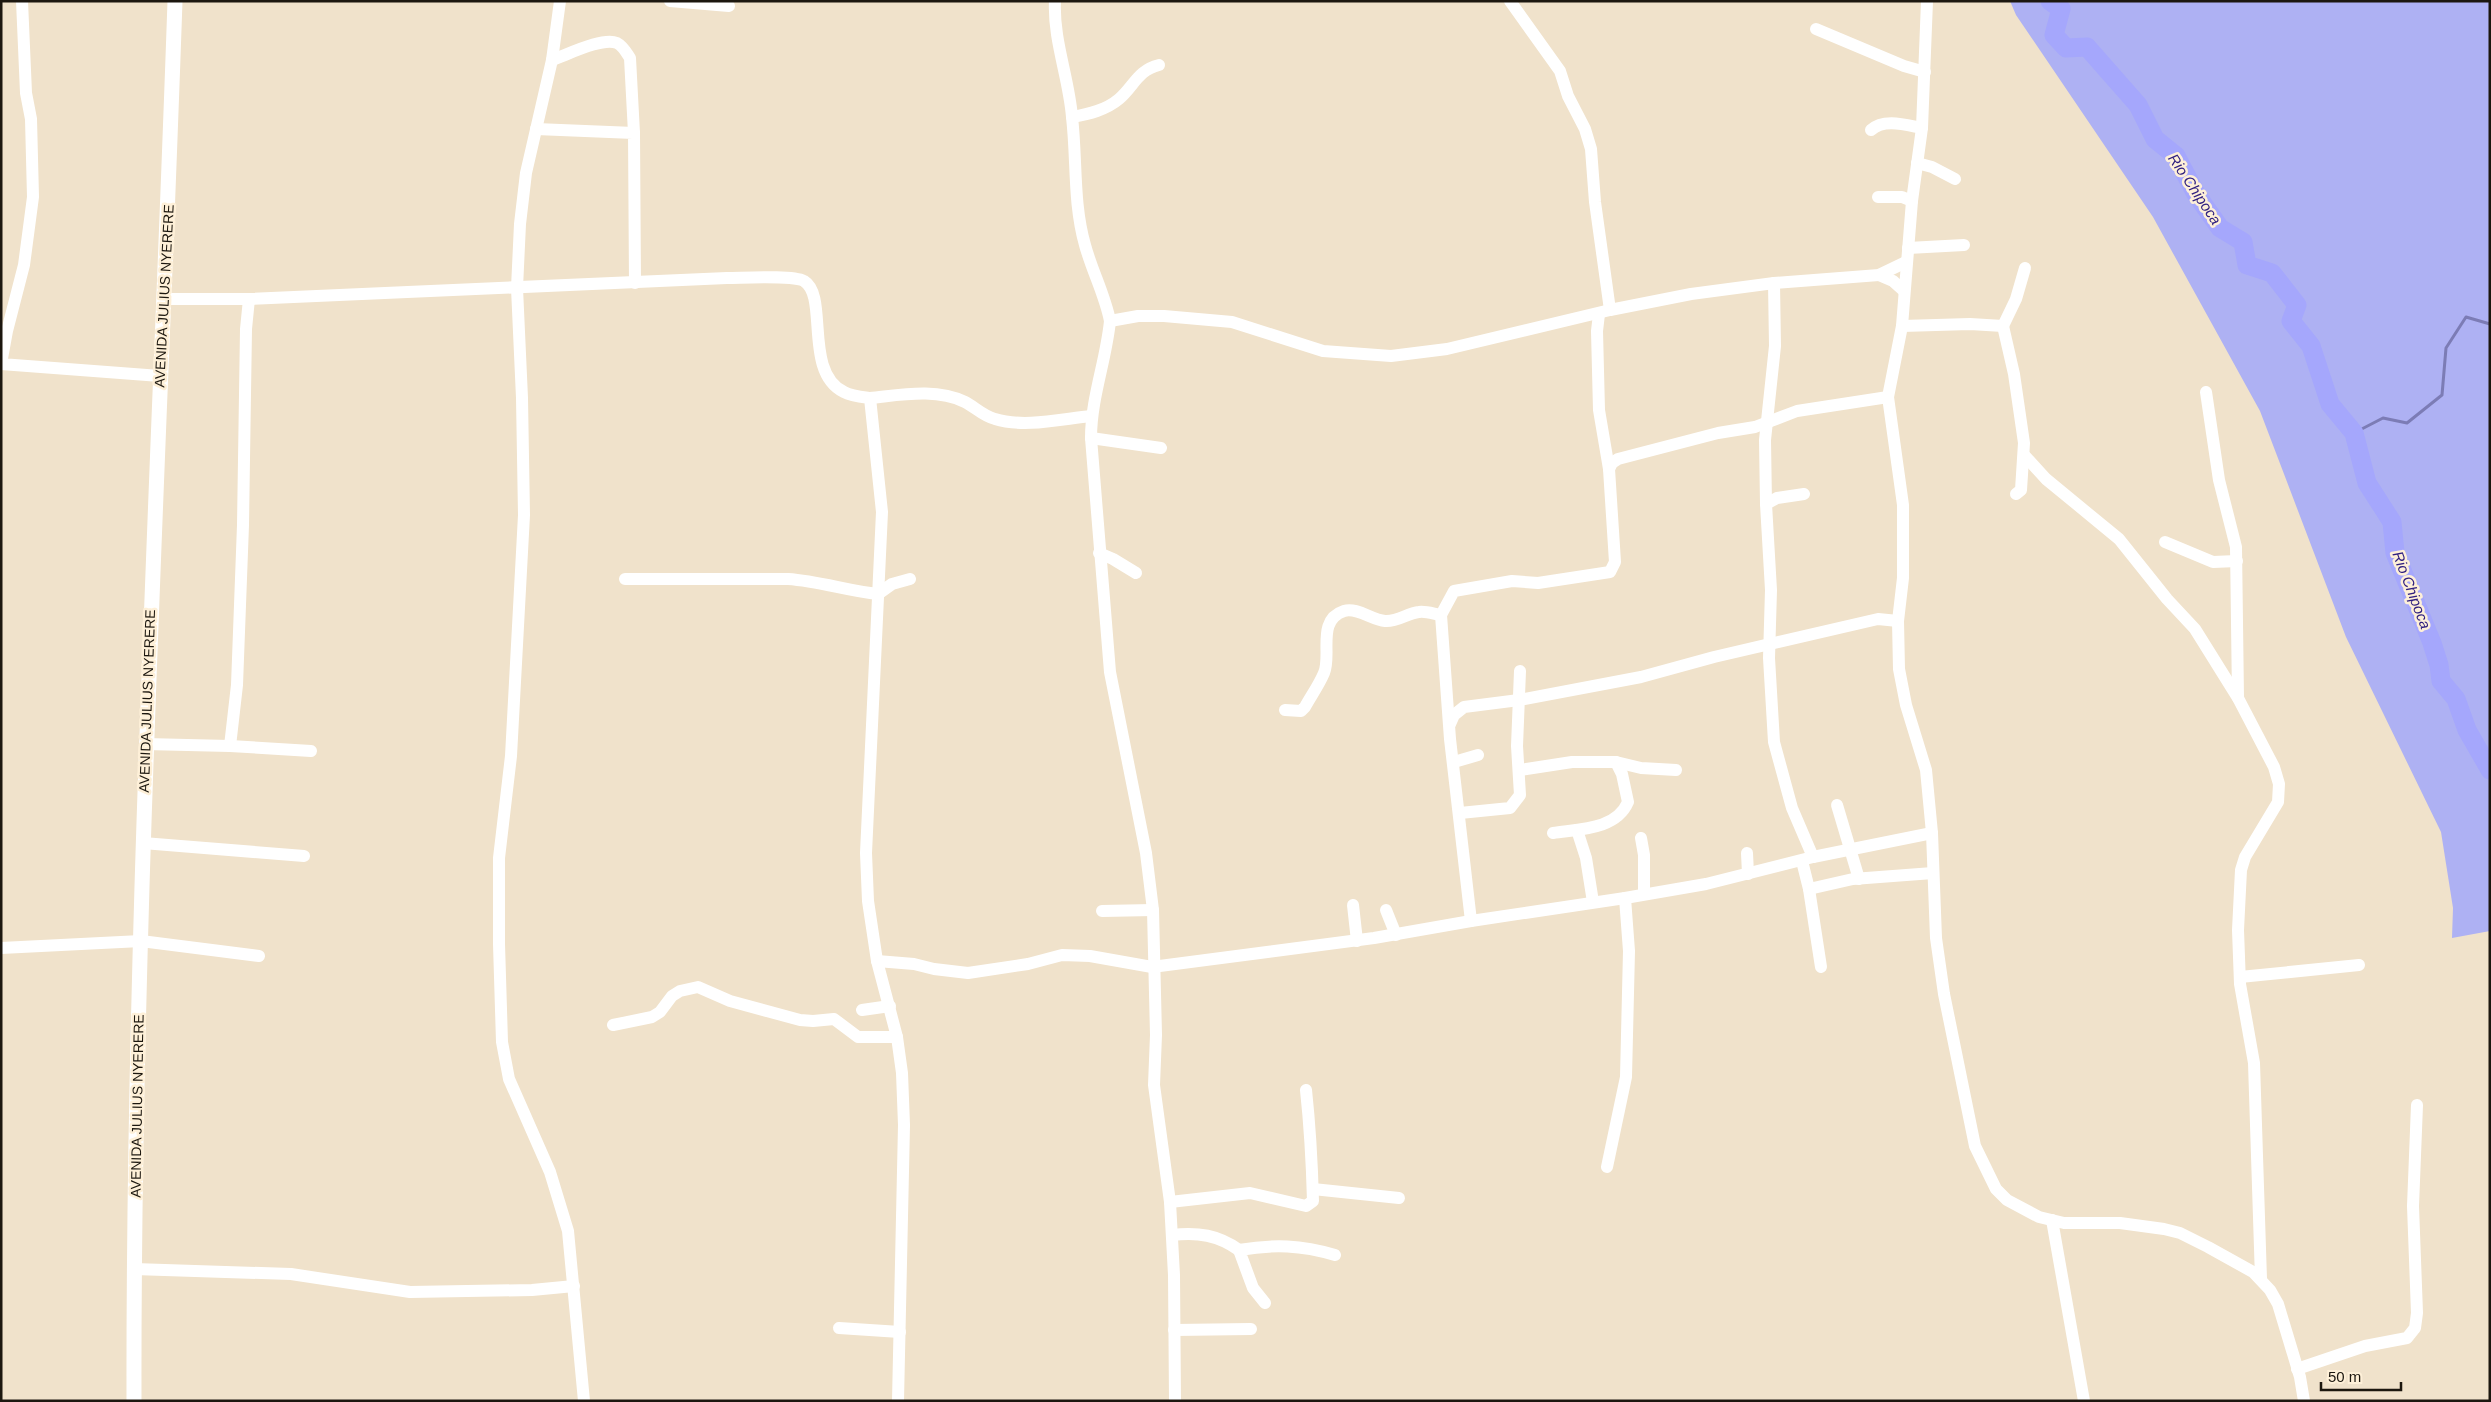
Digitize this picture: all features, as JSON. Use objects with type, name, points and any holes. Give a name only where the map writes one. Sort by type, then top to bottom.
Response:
[{"type":"street","points":[[22,1],[26,93],[31,119],[33,197],[24,265],[7,331],[1,364],[160,376]]},
{"type":"street","name":"AVENIDA JULIUS NYERERE","points":[[134,1401],[134,1269],[145,744],[160,376],[165,298],[175,1]]},
{"type":"street","points":[[560,1],[552,60],[526,173],[517,288],[522,398],[524,515],[511,756],[498,858],[502,1042],[509,1079],[558,1196],[568,1231],[584,1401]]},
{"type":"street","points":[[670,1],[728,6]]},
{"type":"street","points":[[1055,1],[1054,22],[1072,117],[1075,182],[1081,227],[1084,244],[1110,321],[1107,345],[1091,416],[1091,438],[1110,672],[1146,853],[1153,910],[1152,967],[1156,1036],[1154,1085],[1170,1202],[1175,1401]]},
{"type":"street","points":[[1471,921],[1450,724],[1442,615],[1454,591],[1512,582],[1538,583],[1610,572],[1615,562],[1609,469],[1599,410],[1597,331],[1605,312],[1591,149],[1585,129],[1568,96],[1560,71],[1510,1]]},
{"type":"street","points":[[1927,1],[1922,128],[1903,290],[1902,326],[1888,397],[1903,505],[1903,578],[1898,621],[1899,669],[1906,705],[1926,770],[1932,833],[1932,874],[1936,938],[1944,994],[1976,1146],[1996,1189],[2022,1209],[2064,1223],[2144,1225],[2180,1233],[2239,1264],[2261,1279],[2278,1304],[2297,1369],[2304,1401]]},
{"type":"street","points":[[1816,29],[1904,66],[1925,72]]},
{"type":"street","points":[[552,60],[602,42],[618,44],[630,58],[634,133],[635,283]]},
{"type":"street","points":[[1072,117],[1093,113],[1112,105],[1141,73],[1159,65]]},
{"type":"street","points":[[1872,130],[1876,126],[1888,123],[1922,128]]},
{"type":"street","points":[[536,129],[634,133]]},
{"type":"street","points":[[1917,163],[1932,167],[1955,179]]},
{"type":"street","points":[[1878,197],[1902,198],[1912,201]]},
{"type":"street","points":[[1908,248],[1964,245]]},
{"type":"street","points":[[1110,321],[1138,316],[1164,316],[1232,322],[1323,351],[1391,356],[1447,349],[1691,294],[1774,283],[1879,275],[1906,262]]},
{"type":"street","points":[[2016,494],[2021,490],[2024,456],[2014,374],[2002,326],[2016,299],[2025,268]]},
{"type":"street","points":[[1879,275],[1892,281],[1903,290]]},
{"type":"street","points":[[165,298],[249,299],[727,278],[795,278],[803,281],[814,292],[819,344],[825,372],[843,392],[870,398],[928,393],[948,396],[966,402],[979,412],[995,420],[1022,422],[1091,416]]},
{"type":"street","points":[[1774,283],[1775,346],[1767,422],[1766,504],[1771,590],[1770,652],[1774,742],[1808,859],[1809,889],[1820,967]]},
{"type":"street","points":[[230,746],[237,685],[243,526],[246,329],[249,299]]},
{"type":"street","points":[[1902,326],[1970,324],[2002,326]]},
{"type":"street","points":[[2206,392],[2219,480],[2234,536],[2237,561],[2238,698]]},
{"type":"street","points":[[1609,469],[1612,462],[1626,457],[1718,433],[1755,427],[1806,409],[1888,397]]},
{"type":"street","points":[[870,398],[882,512],[866,835],[868,900],[877,961],[897,1037],[902,1073],[904,1125],[898,1401]]},
{"type":"street","points":[[1091,438],[1161,448]]},
{"type":"street","points":[[2024,456],[2046,479],[2120,539],[2167,599],[2195,629],[2238,698],[2274,767],[2280,796],[2266,823],[2244,857],[2241,870],[2238,930],[2240,977],[2254,1062],[2261,1279]]},
{"type":"street","points":[[1766,504],[1777,498],[1804,494]]},
{"type":"street","points":[[2165,542],[2213,562],[2237,561]]},
{"type":"street","points":[[1099,553],[1136,573]]},
{"type":"street","points":[[625,579],[788,579],[810,581],[878,594],[892,584],[910,579]]},
{"type":"street","points":[[1285,710],[1301,711],[1305,707],[1324,674],[1327,664],[1326,633],[1335,618],[1344,611],[1356,612],[1386,621],[1393,621],[1416,612],[1442,615]]},
{"type":"street","points":[[1450,724],[1454,715],[1464,707],[1519,700],[1641,677],[1753,649],[1770,652],[1804,636],[1835,631],[1878,619],[1898,621]]},
{"type":"street","points":[[1460,813],[1510,808],[1520,795],[1518,746],[1520,671]]},
{"type":"street","points":[[1448,696],[1452,701],[1464,707]]},
{"type":"street","points":[[145,744],[230,746],[311,751]]},
{"type":"street","points":[[1454,762],[1478,756]]},
{"type":"street","points":[[1520,770],[1572,762],[1616,762],[1641,768],[1676,770]]},
{"type":"street","points":[[1553,833],[1578,830],[1615,820],[1624,810],[1628,802],[1626,789],[1616,762]]},
{"type":"street","points":[[1837,804],[1859,879]]},
{"type":"street","points":[[1578,830],[1586,858],[1593,902]]},
{"type":"street","points":[[877,961],[914,964],[934,970],[968,973],[1028,964],[1062,955],[1090,956],[1152,967],[1396,935],[1471,921],[1625,898],[1706,884],[1851,849],[1932,833]]},
{"type":"street","points":[[1641,838],[1644,855],[1644,894]]},
{"type":"street","points":[[143,843],[304,856]]},
{"type":"street","points":[[1747,853],[1748,874]]},
{"type":"street","points":[[1809,889],[1859,879],[1932,874]]},
{"type":"street","points":[[1607,1167],[1626,1077],[1629,951],[1625,898]]},
{"type":"street","points":[[1353,906],[1357,940]]},
{"type":"street","points":[[1102,911],[1153,910]]},
{"type":"street","points":[[1386,910],[1396,935]]},
{"type":"street","points":[[1,948],[141,941],[259,956]]},
{"type":"street","points":[[2240,977],[2359,966]]},
{"type":"street","points":[[613,1025],[652,1017],[680,991],[698,988],[730,1001],[800,1020],[834,1019],[858,1037],[897,1037]]},
{"type":"street","points":[[862,1010],[890,1006]]},
{"type":"street","points":[[1170,1202],[1250,1193],[1306,1206],[1313,1201],[1311,1130],[1306,1090]]},
{"type":"street","points":[[2297,1369],[2365,1346],[2400,1341],[2407,1338],[2415,1328],[2417,1304],[2413,1206],[2417,1105]]},
{"type":"street","points":[[1313,1188],[1399,1198]]},
{"type":"street","points":[[2052,1220],[2084,1401]]},
{"type":"street","points":[[1172,1235],[1191,1233],[1217,1237],[1240,1250],[1278,1245],[1310,1248],[1335,1255]]},
{"type":"street","points":[[1240,1250],[1253,1288],[1265,1303]]},
{"type":"street","points":[[134,1269],[291,1274],[410,1292],[532,1290],[574,1286]]},
{"type":"street","points":[[839,1328],[900,1332]]},
{"type":"street","points":[[1174,1330],[1251,1329]]},
{"type":"shaded area","points":[[2010,1],[2490,1],[2490,931],[2452,938],[2453,908],[2441,832],[2346,637],[2260,411],[2153,217],[2016,15]]},
{"type":"waterway","name":"Rio Chipoca","points":[[2050,1],[2061,9],[2054,35],[2066,48],[2087,47],[2138,105],[2155,139],[2176,156],[2196,194],[2220,228],[2243,242],[2247,265],[2272,273],[2297,305],[2291,321],[2311,346],[2330,404],[2354,433],[2367,483],[2392,522],[2395,553],[2432,643],[2439,665],[2441,681],[2456,699],[2467,730],[2490,770]]},
{"type":"waterway","points":[[2354,433],[2383,418],[2407,423],[2442,395],[2446,348],[2466,317],[2490,324]]}]
